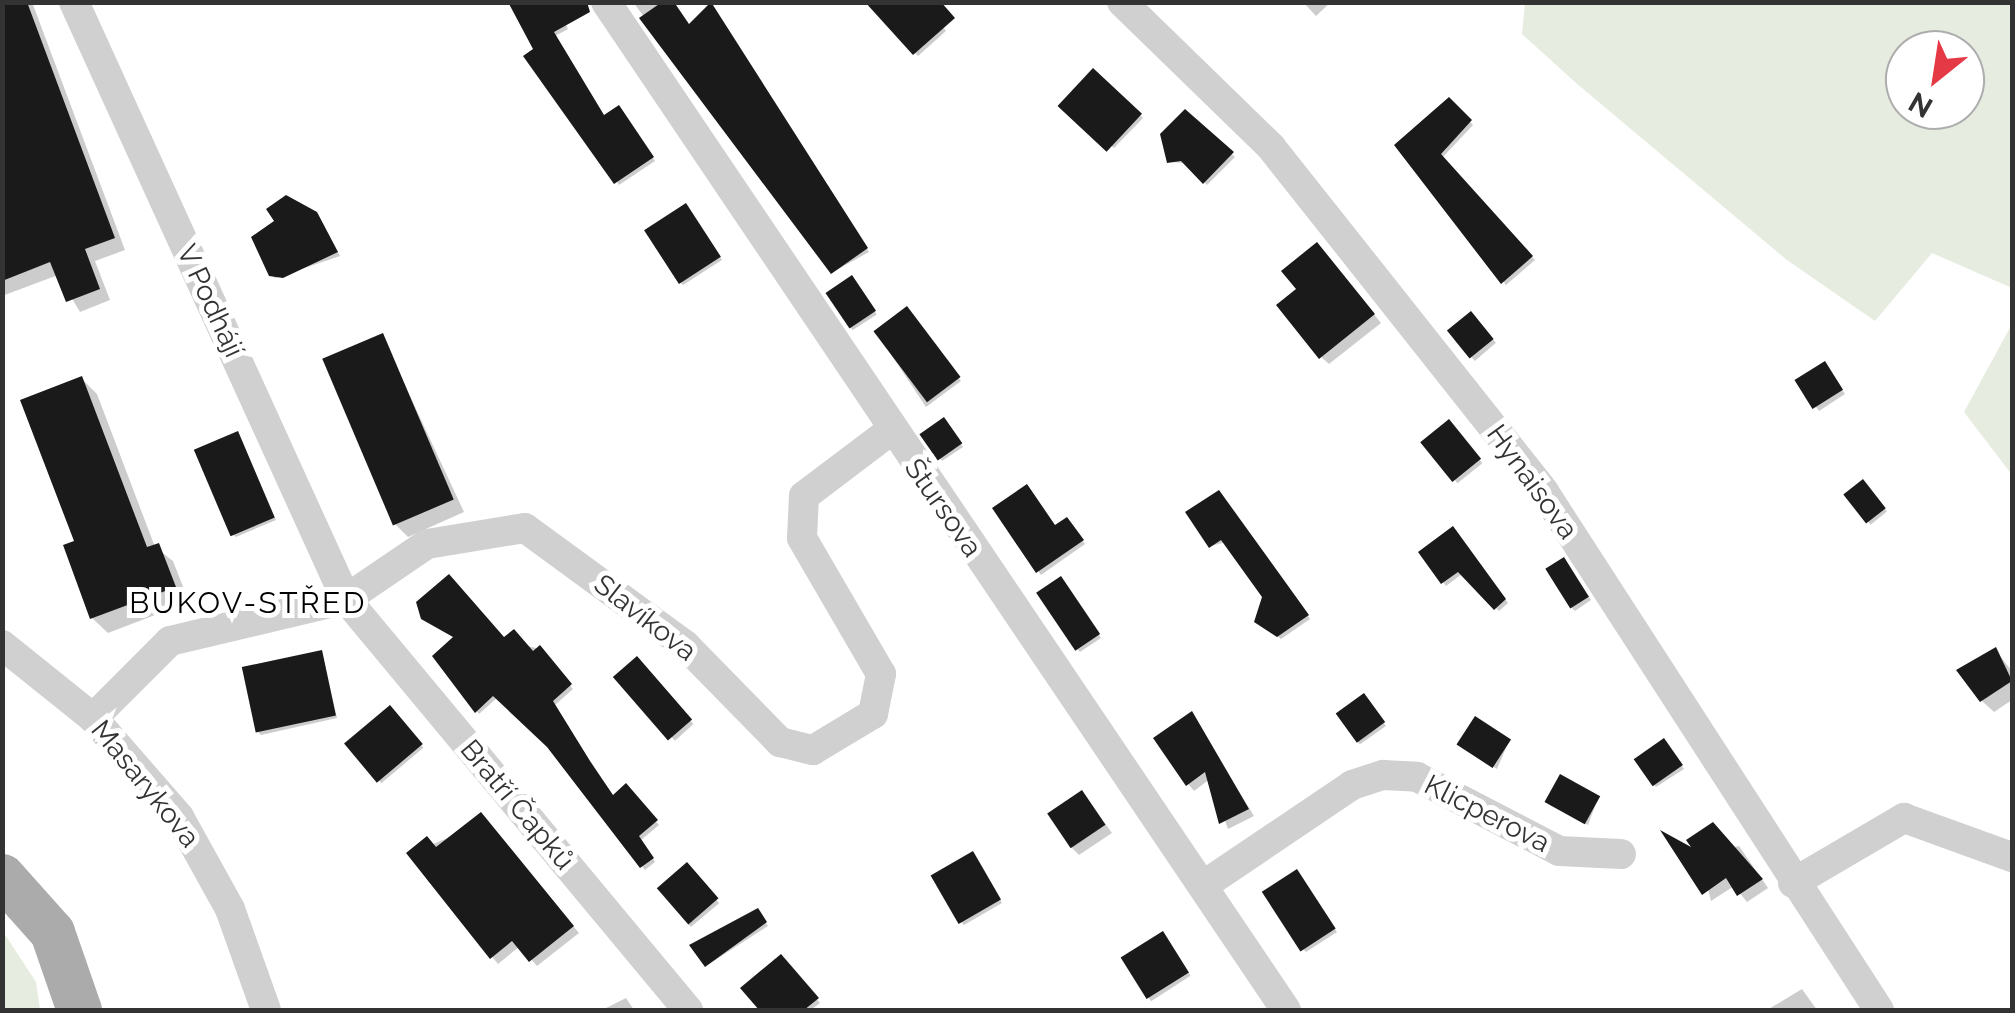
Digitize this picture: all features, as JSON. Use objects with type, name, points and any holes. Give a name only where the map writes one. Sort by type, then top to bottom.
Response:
[{"type":"main road","points":[[2,876],[111,1010]]},
{"type":"main road","points":[[62,952],[79,1010]]},
{"type":"street","name":"V Podhájí","points":[[74,2],[346,599]]},
{"type":"street","name":"Štursova","points":[[606,2],[890,431],[1204,884],[1286,1010]]},
{"type":"street","name":"Hynaisova","points":[[1122,2],[1271,146],[1544,492],[1793,883],[1879,1010]]},
{"type":"street","name":"Slavíkova","points":[[93,718],[170,641],[346,599],[427,544],[525,528],[685,644],[780,742],[813,750],[872,714],[881,674],[802,538],[804,496],[890,431]]},
{"type":"street","name":"Bratří Čapků","points":[[346,599],[688,1010]]},
{"type":"street","name":"Masarykova","points":[[2,645],[93,718],[207,862],[266,1010]]},
{"type":"street","name":"Klicperova","points":[[1204,884],[1352,785],[1382,775],[1417,777],[1559,851],[1622,854]]},
{"type":"street","points":[[1793,883],[1904,818],[2012,857]]},
{"type":"shaded area","points":[[1525,3],[2012,3],[2012,288],[1932,253],[1875,321],[1787,260],[1522,34]]},
{"type":"shaded area","points":[[2012,324],[2012,475],[1964,412]]},
{"type":"shaded area","points":[[2,930],[36,982],[40,1010],[3,1010]]},
{"type":"building","points":[[2,2],[27,2],[115,238],[85,249],[100,289],[66,302],[50,262],[2,281]]},
{"type":"building","points":[[508,2],[587,2],[590,12],[554,32],[604,115],[619,105],[654,157],[614,184],[523,56],[533,49]]},
{"type":"building","points":[[662,2],[674,2],[689,24],[711,2],[868,248],[831,274],[639,18]]},
{"type":"building","points":[[865,2],[941,2],[955,18],[913,55]]},
{"type":"building","points":[[1093,68],[1142,114],[1107,152],[1058,106]]},
{"type":"building","points":[[1449,97],[1472,120],[1441,154],[1533,256],[1501,284],[1394,145]]},
{"type":"building","points":[[1185,109],[1234,152],[1203,184],[1181,161],[1167,163],[1160,134]]},
{"type":"building","points":[[286,195],[317,212],[338,252],[283,278],[269,276],[251,237],[274,221],[266,209]]},
{"type":"building","points":[[686,203],[721,257],[679,284],[644,230]]},
{"type":"building","points":[[1317,242],[1375,314],[1319,359],[1276,305],[1296,289],[1281,271]]},
{"type":"building","points":[[852,275],[876,311],[850,329],[825,293]]},
{"type":"building","points":[[907,306],[961,377],[927,402],[873,331]]},
{"type":"building","points":[[1471,311],[1494,339],[1470,358],[1447,331]]},
{"type":"building","points":[[383,333],[454,500],[393,525],[322,359]]},
{"type":"building","points":[[1825,361],[1843,390],[1812,409],[1794,380]]},
{"type":"building","points":[[82,376],[147,547],[159,543],[176,587],[90,619],[63,545],[74,541],[20,400]]},
{"type":"building","points":[[944,417],[962,443],[938,460],[919,434]]},
{"type":"building","points":[[1449,419],[1481,459],[1452,482],[1420,442]]},
{"type":"building","points":[[238,431],[275,518],[231,536],[194,450]]},
{"type":"building","points":[[1863,479],[1886,508],[1866,524],[1843,494]]},
{"type":"building","points":[[1027,484],[1055,525],[1067,517],[1084,540],[1036,573],[992,508]]},
{"type":"building","points":[[1219,490],[1309,615],[1277,637],[1254,622],[1262,597],[1221,540],[1209,548],[1185,512]]},
{"type":"building","points":[[1453,526],[1506,599],[1494,610],[1458,572],[1441,584],[1418,552]]},
{"type":"building","points":[[1564,557],[1589,597],[1570,609],[1545,569]]},
{"type":"building","points":[[449,574],[504,637],[514,629],[533,651],[540,645],[572,684],[553,701],[590,761],[613,795],[626,783],[658,820],[639,836],[654,858],[640,868],[547,747],[493,696],[475,713],[432,656],[453,637],[421,619],[416,602]]},
{"type":"building","points":[[1061,576],[1100,634],[1075,651],[1036,593]]},
{"type":"building","points":[[1996,647],[2012,681],[1980,702],[1956,670]]},
{"type":"building","points":[[322,650],[336,716],[256,733],[242,667]]},
{"type":"building","points":[[637,656],[692,719],[668,740],[613,677]]},
{"type":"building","points":[[1364,693],[1385,722],[1357,743],[1336,714]]},
{"type":"building","points":[[390,705],[423,744],[377,783],[344,744]]},
{"type":"building","points":[[1192,711],[1249,809],[1219,824],[1205,772],[1186,786],[1153,738]]},
{"type":"building","points":[[1475,716],[1511,739],[1493,768],[1456,745]]},
{"type":"building","points":[[1664,738],[1683,765],[1653,786],[1634,759]]},
{"type":"building","points":[[1560,774],[1600,796],[1585,824],[1544,802]]},
{"type":"building","points":[[1082,790],[1105,825],[1071,848],[1047,813]]},
{"type":"building","points":[[481,812],[574,926],[529,962],[512,941],[490,959],[406,853],[427,836],[436,847]]},
{"type":"building","points":[[1713,822],[1763,879],[1737,896],[1726,878],[1702,895],[1660,830],[1691,847],[1686,840]]},
{"type":"building","points":[[973,851],[1001,899],[959,924],[931,876]]},
{"type":"building","points":[[687,862],[718,898],[688,924],[657,888]]},
{"type":"building","points":[[1297,869],[1336,929],[1300,951],[1262,892]]},
{"type":"building","points":[[758,908],[767,922],[705,967],[689,945]]},
{"type":"building","points":[[1163,931],[1189,973],[1147,999],[1121,957]]},
{"type":"building","points":[[781,954],[819,998],[804,1010],[759,1010],[740,988]]},
{"type":"district","name":"BUKOV-STŘED","points":[[248,603]]}]
